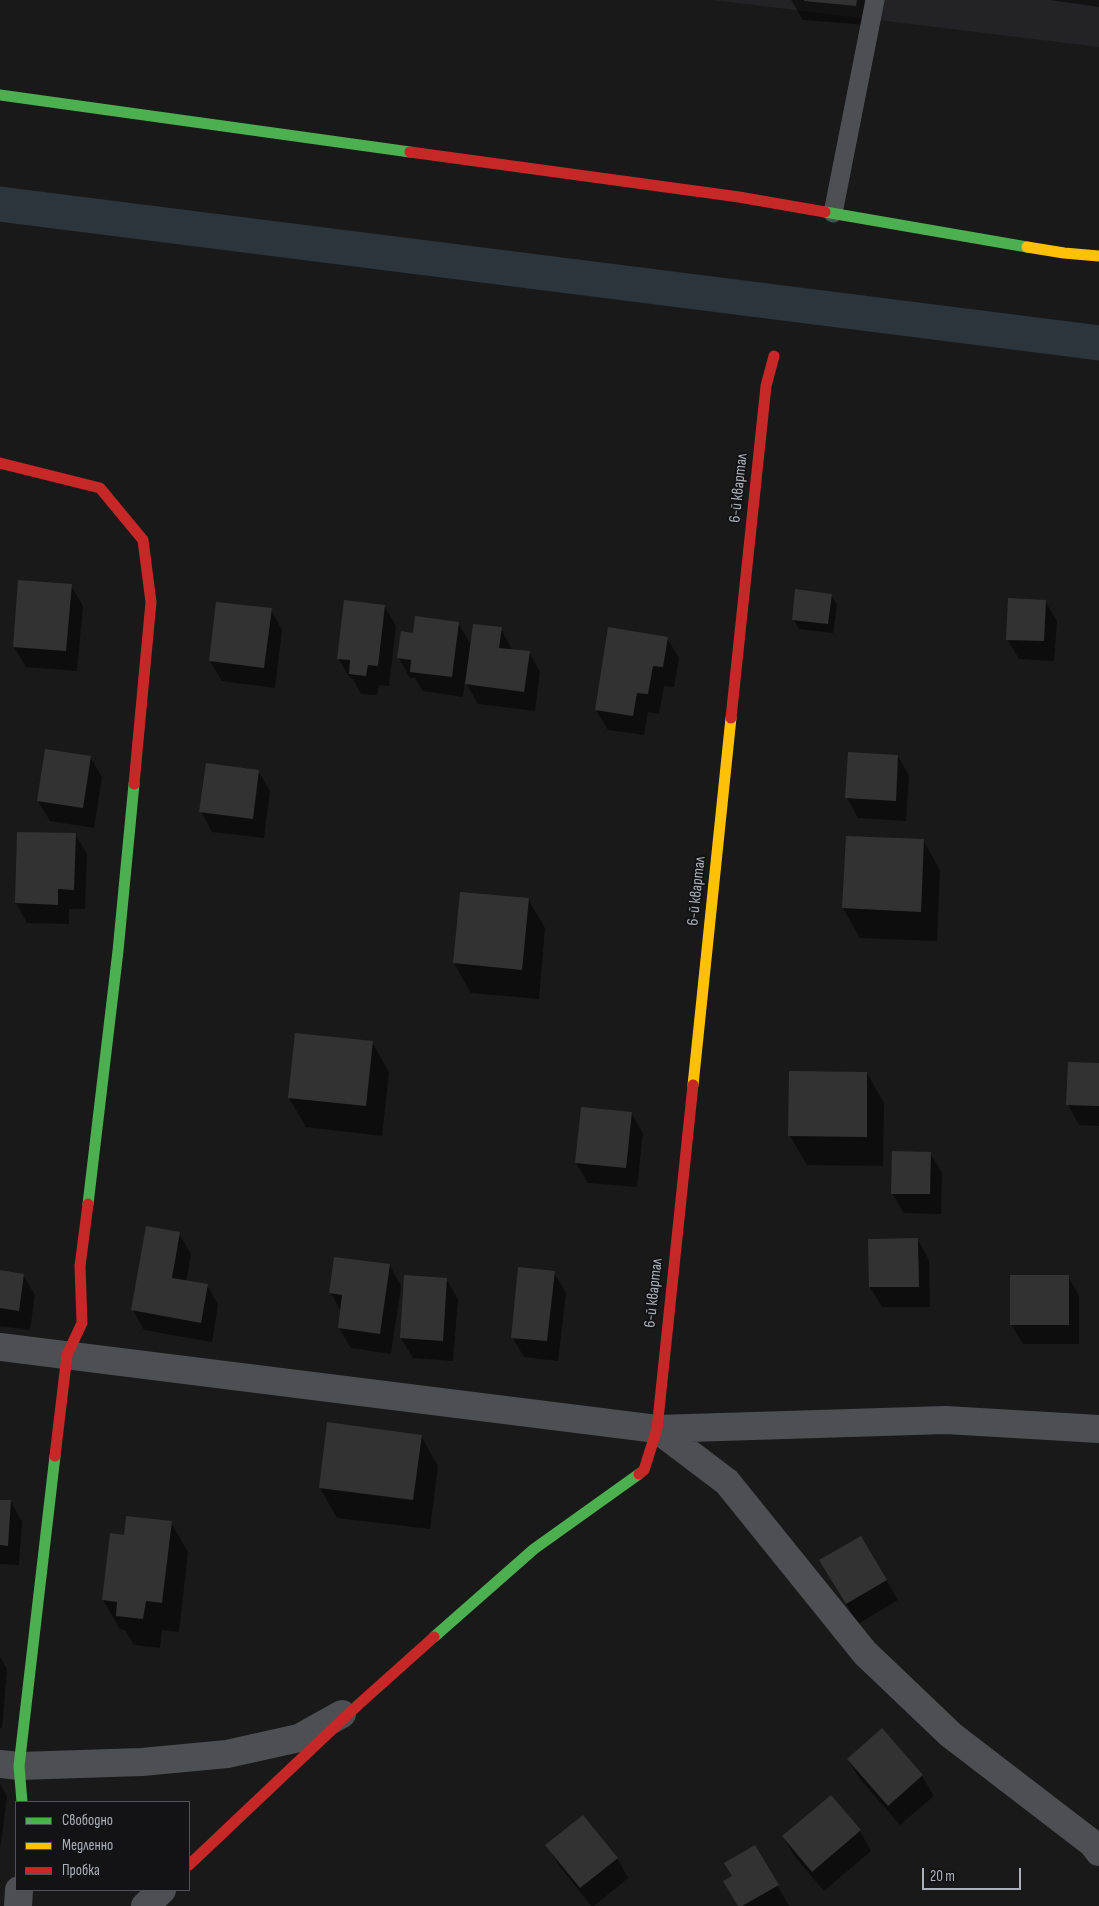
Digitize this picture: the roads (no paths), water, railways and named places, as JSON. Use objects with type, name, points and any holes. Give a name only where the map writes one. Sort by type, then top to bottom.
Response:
[{"type":"street","points":[[0,95],[740,197],[1064,253],[1099,256]]},
{"type":"street","name":"6-й квартал","points":[[190,1864],[358,1705],[534,1548],[644,1470],[656,1429],[766,386],[774,356]]},
{"type":"street","points":[[0,464],[100,488],[143,540],[151,602],[118,951],[80,1266],[82,1323],[67,1355],[10,1765],[22,1801]]},
{"type":"street","points":[[0,1347],[656,1429],[946,1420],[1099,1429]]},
{"type":"street","points":[[656,1429],[727,1482],[872,1660],[951,1735],[1094,1844],[1099,1852]]},
{"type":"street","points":[[10,1765],[142,1762],[227,1754],[299,1738],[358,1705]]},
{"type":"street","points":[[18,1906],[19,1891]]},
{"type":"street","points":[[145,1906],[161,1891]]},
{"type":"lane","points":[[833,213],[875,0]]},
{"type":"waterway","points":[[0,204],[1099,343]]}]
